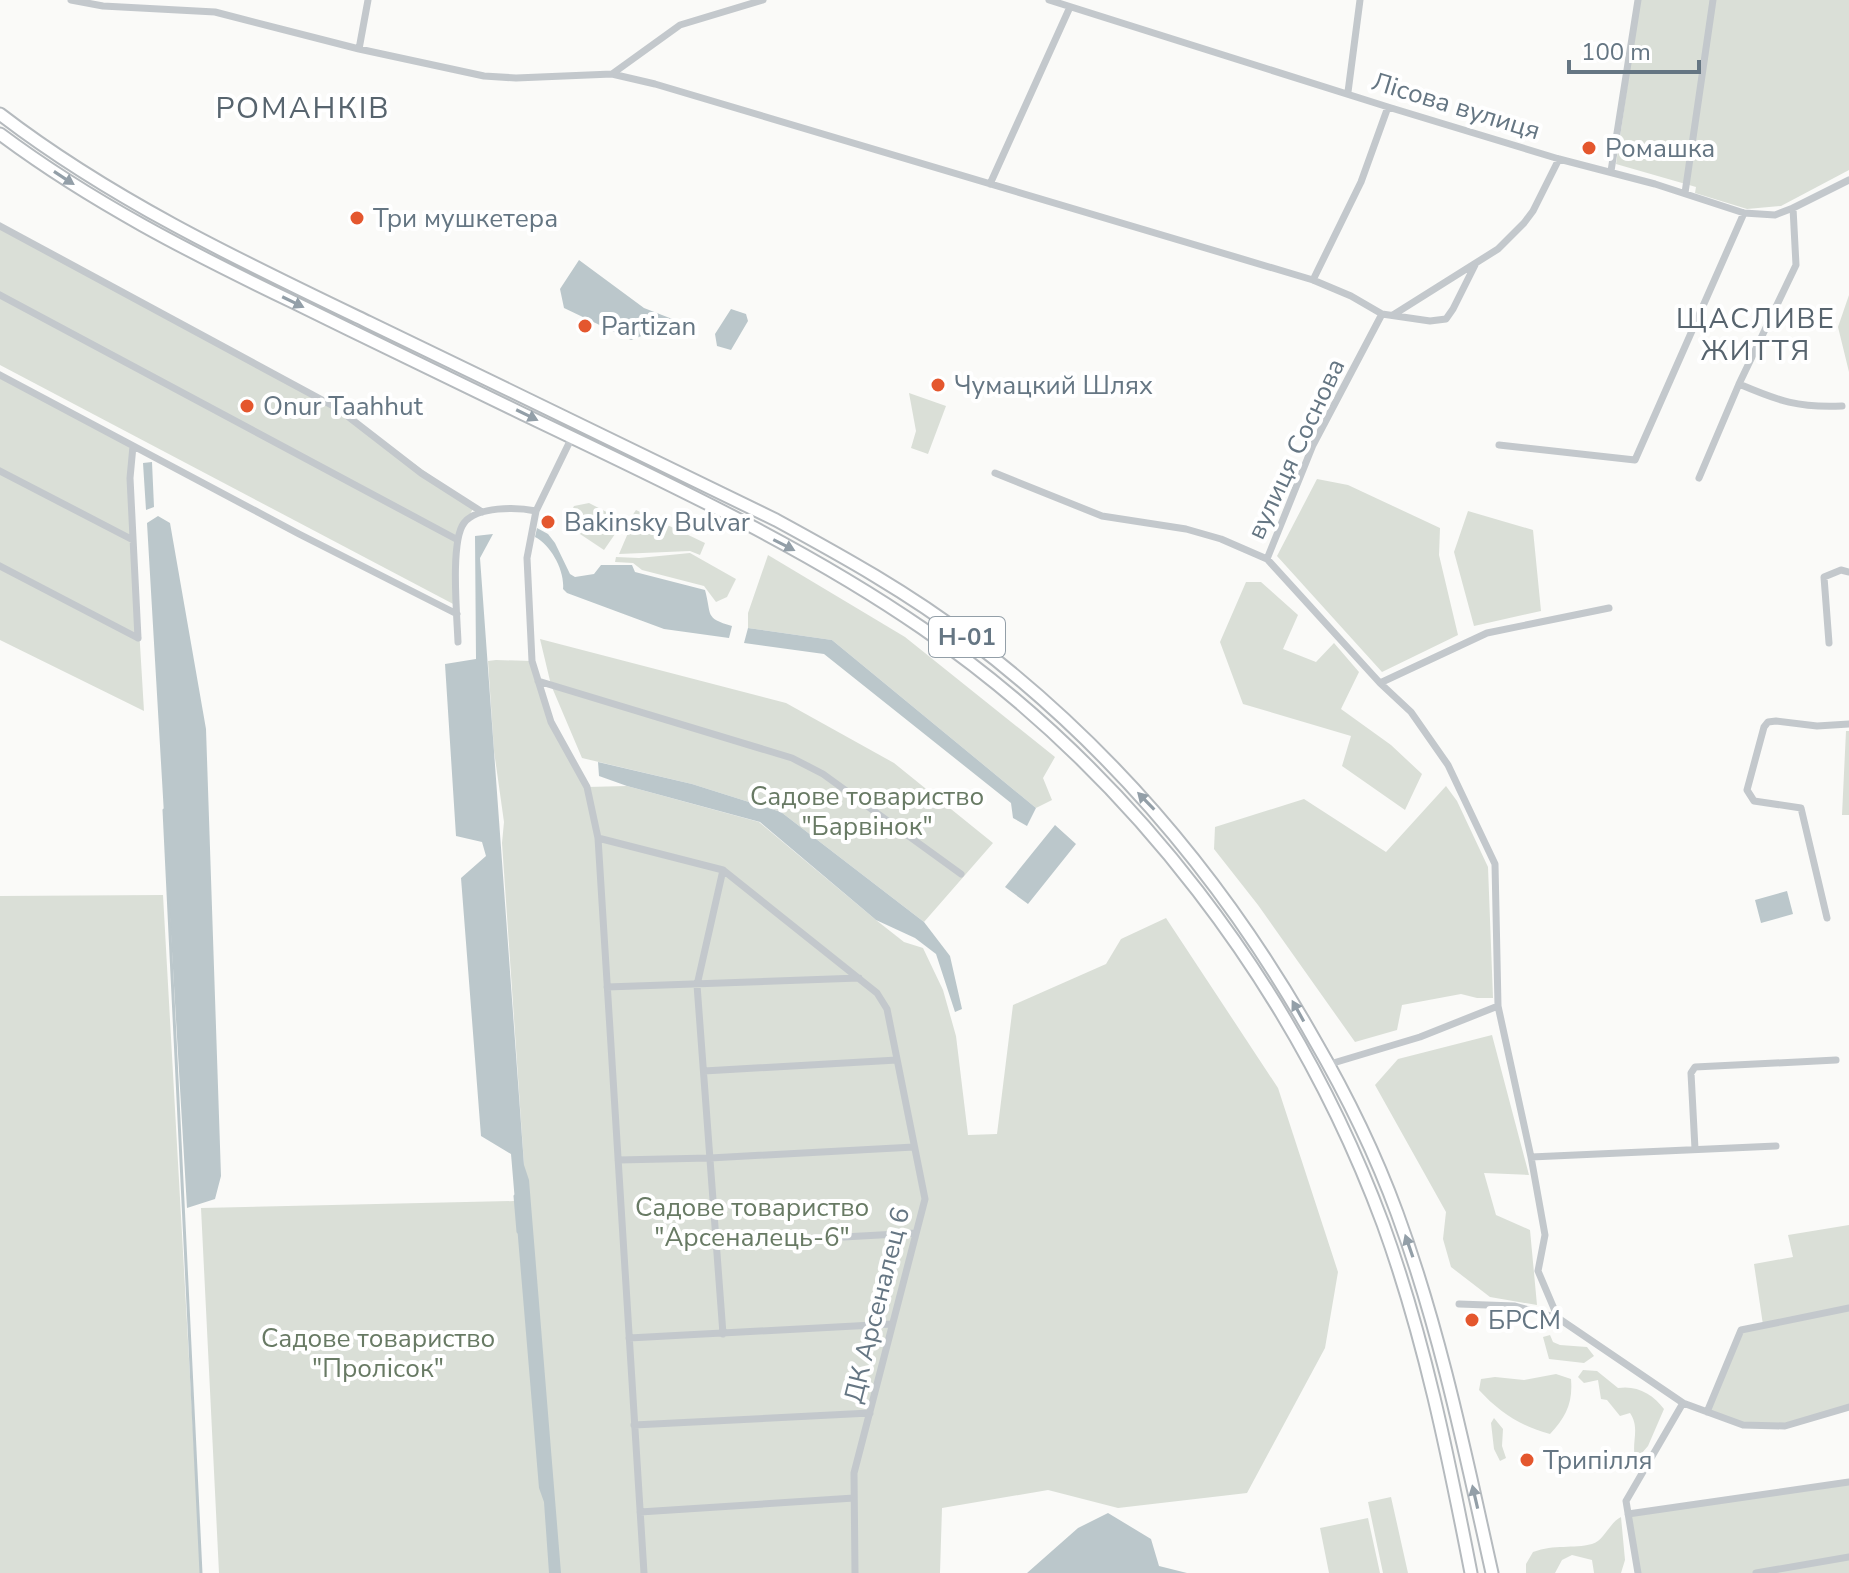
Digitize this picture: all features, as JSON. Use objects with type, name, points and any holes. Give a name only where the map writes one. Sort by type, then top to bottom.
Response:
[{"type":"main road","name":"Н-01","points":[[0,114],[75,167],[150,213],[251,266],[776,520],[840,555],[967,638],[1077,731],[1169,826],[1246,927],[1330,1064],[1376,1162],[1413,1258],[1449,1382],[1492,1573]]},
{"type":"main road","name":"Н-01","points":[[0,134],[126,217],[228,271],[572,437],[851,582],[958,654],[1042,723],[1086,766],[1151,833],[1202,896],[1277,1007],[1331,1105],[1382,1224],[1423,1347],[1471,1573]]},
{"type":"street","points":[[71,0],[103,6],[172,4],[484,76],[516,78],[612,74],[655,84],[1313,280],[1386,315],[1430,321],[1446,319],[1475,265]]},
{"type":"street","points":[[359,49],[368,0]]},
{"type":"street","points":[[612,74],[680,25],[763,0]]},
{"type":"street","name":"Лісова вулиця","points":[[1049,0],[1388,107],[1744,213],[1775,215],[1849,180]]},
{"type":"street","points":[[1348,92],[1360,0]]},
{"type":"street","points":[[1611,171],[1638,0]]},
{"type":"street","points":[[1685,193],[1713,0]]},
{"type":"street","points":[[990,184],[1070,7]]},
{"type":"street","points":[[1313,280],[1361,182],[1388,107]]},
{"type":"street","points":[[1386,315],[1498,249],[1524,223],[1559,159]]},
{"type":"street","points":[[1699,478],[1739,384],[1796,265],[1793,208]]},
{"type":"street","points":[[1499,445],[1633,464],[1744,213]]},
{"type":"street","points":[[0,226],[337,408],[421,473],[482,512]]},
{"type":"street","points":[[0,295],[456,539]]},
{"type":"street","name":"вулиця Соснова","points":[[995,473],[1102,516],[1186,529],[1221,539],[1267,559],[1313,445],[1386,315]]},
{"type":"street","points":[[0,375],[457,614]]},
{"type":"street","points":[[1739,384],[1783,403],[1813,408],[1842,406]]},
{"type":"street","points":[[572,437],[536,511],[527,558],[532,661],[551,722],[587,787],[598,838],[644,1573]]},
{"type":"street","points":[[0,566],[138,638],[130,478],[133,446]]},
{"type":"street","points":[[0,471],[133,540]]},
{"type":"street","points":[[458,642],[456,539],[465,521],[482,512],[523,508],[536,511]]},
{"type":"street","points":[[1267,559],[1380,683],[1411,712],[1448,765],[1495,864],[1498,1006],[1545,1235],[1538,1271],[1558,1318]]},
{"type":"street","points":[[1829,643],[1824,577],[1841,570],[1849,572]]},
{"type":"street","points":[[1380,683],[1487,633],[1609,608]]},
{"type":"street","points":[[538,681],[792,758],[823,774],[961,874]]},
{"type":"street","points":[[1827,918],[1801,808],[1754,801],[1747,790],[1768,722],[1817,726],[1849,724]]},
{"type":"street","name":"ДК Арсеналец 6","points":[[598,838],[723,870],[877,993],[887,1009],[925,1199],[854,1473],[855,1573]]},
{"type":"street","points":[[723,870],[697,985],[723,1334]]},
{"type":"street","points":[[607,987],[859,978]]},
{"type":"street","points":[[1330,1064],[1420,1037],[1498,1006]]},
{"type":"street","points":[[704,1071],[897,1060]]},
{"type":"street","points":[[1695,1149],[1691,1073],[1695,1067],[1836,1060]]},
{"type":"street","points":[[1531,1157],[1776,1146]]},
{"type":"street","points":[[618,1160],[914,1147]]},
{"type":"street","points":[[717,1244],[916,1233]]},
{"type":"street","points":[[1459,1304],[1515,1306],[1558,1318],[1683,1403],[1743,1425],[1785,1426],[1849,1407]]},
{"type":"street","points":[[1707,1412],[1741,1330],[1849,1308]]},
{"type":"street","points":[[629,1338],[892,1324]]},
{"type":"street","points":[[1638,1573],[1626,1501],[1683,1403]]},
{"type":"street","points":[[634,1425],[870,1413]]},
{"type":"street","points":[[1628,1514],[1849,1482]]},
{"type":"street","points":[[640,1512],[854,1498]]},
{"type":"street","points":[[1756,1573],[1849,1557]]},
{"type":"green space","points":[[1640,0],[1849,0],[1849,170],[1781,206],[1747,209],[1695,193],[1696,187],[1616,164]]},
{"type":"green space","points":[[0,226],[337,408],[474,507],[456,539],[457,606],[0,365]]},
{"type":"green space","points":[[1849,295],[1849,372],[1838,327]]},
{"type":"green space","points":[[0,375],[133,446],[130,478],[144,711],[0,640]]},
{"type":"green space","points":[[909,393],[946,406],[928,454],[911,448],[916,431]]},
{"type":"green space","points":[[1317,479],[1348,485],[1440,528],[1439,555],[1458,635],[1382,672],[1277,556]]},
{"type":"green space","points":[[589,503],[624,521],[604,550],[565,524],[574,506]]},
{"type":"green space","points":[[636,510],[705,543],[700,555],[690,551],[619,554],[628,533],[626,525]]},
{"type":"green space","points":[[1468,511],[1533,530],[1541,611],[1474,626],[1454,552]]},
{"type":"green space","points":[[690,553],[736,579],[727,597],[716,602],[704,586],[642,570],[633,563],[615,562],[616,557]]},
{"type":"green space","points":[[768,555],[905,637],[1055,757],[1043,778],[1052,800],[1036,808],[832,640],[748,628],[748,613]]},
{"type":"green space","points":[[1246,582],[1261,582],[1298,615],[1283,649],[1316,662],[1334,643],[1359,672],[1341,709],[1391,745],[1422,774],[1405,810],[1342,766],[1351,736],[1243,704],[1220,642]]},
{"type":"green space","name":"Садове товариство \"Барвінок\"","points":[[540,639],[786,703],[894,763],[993,843],[924,922],[781,812],[692,784],[582,758],[551,685]]},
{"type":"green space","points":[[488,661],[532,661],[551,722],[587,787],[627,786],[759,822],[904,942],[923,948],[943,990],[956,1036],[968,1135],[997,1134],[1013,1005],[1106,964],[1121,939],[1166,918],[1278,1088],[1338,1272],[1325,1348],[1247,1493],[1118,1508],[1048,1490],[942,1508],[940,1573],[219,1573],[201,1208],[514,1201],[524,1165],[502,843],[504,822],[494,751]]},
{"type":"green space","points":[[1846,731],[1849,731],[1849,815],[1842,815]]},
{"type":"green space","points":[[1446,786],[1457,801],[1488,867],[1493,998],[1461,994],[1402,1005],[1397,1030],[1355,1042],[1258,905],[1214,849],[1215,827],[1304,799],[1386,852]]},
{"type":"green space","points":[[163,895],[201,1573],[0,1573],[0,896]]},
{"type":"green space","points":[[1492,1035],[1529,1175],[1484,1173],[1496,1215],[1530,1230],[1537,1305],[1490,1297],[1451,1267],[1443,1239],[1446,1212],[1375,1085],[1398,1059]]},
{"type":"green space","points":[[1849,1225],[1849,1407],[1785,1426],[1743,1425],[1707,1412],[1741,1330],[1763,1325],[1754,1264],[1793,1257],[1788,1235]]},
{"type":"green space","points":[[1550,1335],[1553,1342],[1560,1345],[1587,1347],[1594,1356],[1584,1363],[1549,1359],[1543,1337]]},
{"type":"green space","points":[[1583,1370],[1597,1371],[1618,1388],[1644,1392],[1664,1409],[1648,1446],[1636,1460],[1635,1425],[1630,1413],[1620,1416],[1607,1400],[1601,1399],[1598,1380],[1584,1383],[1578,1377]]},
{"type":"green space","points":[[1556,1374],[1571,1379],[1571,1395],[1564,1415],[1550,1434],[1512,1418],[1479,1390],[1481,1379],[1524,1380]]},
{"type":"green space","points":[[1494,1418],[1503,1429],[1502,1446],[1506,1458],[1500,1461],[1494,1449],[1491,1423]]},
{"type":"green space","points":[[1849,1479],[1849,1573],[1638,1573],[1628,1514]]},
{"type":"green space","points":[[1391,1497],[1408,1573],[1383,1573],[1368,1502]]},
{"type":"green space","points":[[1621,1517],[1625,1560],[1621,1573],[1594,1573],[1592,1560],[1572,1555],[1562,1560],[1555,1573],[1526,1573],[1526,1564],[1533,1552],[1592,1544]]},
{"type":"green space","points":[[1368,1518],[1380,1573],[1329,1573],[1320,1528]]},
{"type":"shaded area","points":[[579,260],[644,308],[680,322],[678,333],[657,330],[631,340],[564,308],[560,289]]},
{"type":"shaded area","points":[[731,309],[746,314],[748,321],[731,350],[717,346],[715,334]]},
{"type":"shaded area","points":[[152,462],[154,507],[146,510],[143,463]]},
{"type":"shaded area","points":[[158,516],[170,523],[206,729],[221,1176],[215,1199],[187,1208],[147,523]]},
{"type":"shaded area","points":[[537,528],[548,534],[555,543],[570,574],[575,577],[594,574],[601,565],[632,565],[635,572],[705,590],[713,618],[732,626],[729,638],[664,629],[567,593],[563,589],[562,574],[556,559],[535,537]]},
{"type":"shaded area","points":[[493,534],[480,558],[524,1165],[529,1180],[561,1573],[549,1573],[511,1154],[481,1136],[461,878],[486,856],[482,842],[456,836],[445,664],[476,659],[475,536]]},
{"type":"shaded area","points":[[748,628],[832,640],[1036,808],[1027,826],[1013,818],[1011,803],[824,654],[744,643]]},
{"type":"shaded area","points":[[598,762],[692,784],[781,812],[924,922],[950,956],[962,1009],[955,1012],[936,954],[915,938],[876,920],[760,822],[599,776]]},
{"type":"shaded area","points":[[1055,825],[1076,844],[1028,904],[1005,887]]},
{"type":"shaded area","points":[[1787,891],[1793,914],[1761,923],[1755,900]]},
{"type":"shaded area","points":[[1108,1513],[1151,1539],[1159,1566],[1187,1573],[1027,1573],[1078,1528]]},
{"type":"waterway","points":[[164,810],[201,1573]]},
{"type":"waterway","points":[[515,1196],[518,1232]]},
{"type":"place","name":"Ромашка","points":[[1589,148]]},
{"type":"place","name":"Три мушкетера","points":[[357,218]]},
{"type":"place","name":"Partizan","points":[[585,326]]},
{"type":"place","name":"Чумацкий Шлях","points":[[938,385]]},
{"type":"place","name":"Onur Taahhut","points":[[247,406]]},
{"type":"place","name":"Bakinsky Bulvar","points":[[548,522]]},
{"type":"place","name":"БРСМ","points":[[1472,1320]]},
{"type":"place","name":"Трипілля","points":[[1527,1460]]},
{"type":"district","name":"РОМАНКІВ","points":[[303,108]]},
{"type":"district","name":"ЩАСЛИВЕ ЖИТТЯ","points":[[1756,335]]},
{"type":"park label","name":"Садове товариство \"Арсеналець-6\"","points":[[752,1222]]},
{"type":"park label","name":"Садове товариство \"Пролісок\"","points":[[378,1353]]}]
